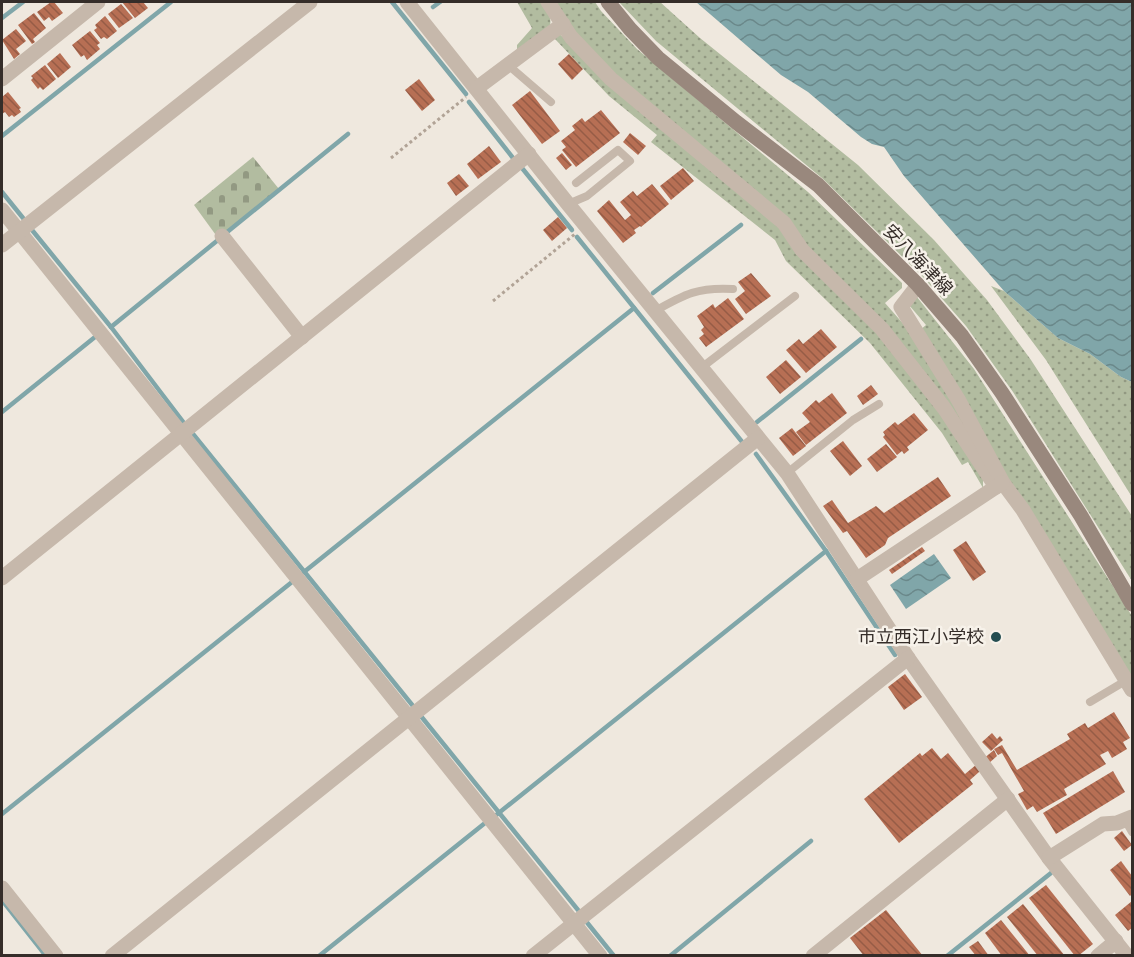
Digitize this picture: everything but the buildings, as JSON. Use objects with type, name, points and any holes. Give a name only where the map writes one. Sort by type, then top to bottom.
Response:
[{"type":"main road","name":"安八海津線","points":[[608,2],[658,58],[818,185],[918,285],[962,336],[1002,393],[1081,516],[1132,604]]},
{"type":"street","points":[[2,79],[98,2]]},
{"type":"street","points":[[2,245],[310,2]]},
{"type":"street","points":[[407,2],[786,473],[908,658],[1049,858],[1127,956]]},
{"type":"street","points":[[548,2],[571,37],[611,80],[784,223],[802,250],[882,329],[944,408],[999,485],[1023,510],[1130,685]]},
{"type":"street","points":[[477,88],[562,24]]},
{"type":"street","points":[[2,578],[529,154]]},
{"type":"street","points":[[2,210],[600,956]]},
{"type":"street","points":[[222,236],[302,337]]},
{"type":"street","points":[[918,285],[901,307],[959,401],[999,485]]},
{"type":"street","points":[[112,956],[758,438]]},
{"type":"street","points":[[857,579],[999,485]]},
{"type":"street","points":[[533,956],[908,658]]},
{"type":"street","points":[[813,956],[1008,799]]},
{"type":"street","points":[[1049,858],[1102,824],[1130,823]]},
{"type":"street","points":[[2,888],[56,956]]},
{"type":"street","points":[[1098,956],[1116,941]]},
{"type":"lane","points":[[508,65],[551,102]]},
{"type":"lane","points":[[568,204],[587,195],[630,161],[618,150],[576,183]]},
{"type":"lane","points":[[655,311],[681,296],[710,287],[733,289]]},
{"type":"lane","points":[[701,368],[795,296]]},
{"type":"lane","points":[[786,473],[853,420],[879,404]]},
{"type":"lane","points":[[1090,702],[1130,685]]},
{"type":"path","points":[[391,158],[477,88]]},
{"type":"path","points":[[494,301],[585,226]]},
{"type":"green space","points":[[517,2],[541,2],[548,13],[550,27],[517,53],[517,45],[532,28]]},
{"type":"green space","points":[[551,2],[595,2],[637,49],[808,192],[902,283],[902,288],[885,303],[914,336],[970,434],[884,327],[578,39]]},
{"type":"green space","points":[[619,2],[660,2],[700,38],[858,165],[934,240],[987,300],[1031,360],[1132,516],[1132,581],[1013,392],[966,326],[923,277],[822,178],[656,41]]},
{"type":"green space","points":[[557,32],[761,209],[878,331],[940,410],[983,477],[983,488],[968,462],[962,465],[942,433],[870,343],[786,261],[775,240],[651,142],[657,135],[609,96],[555,39]]},
{"type":"green space","points":[[253,157],[279,189],[218,238],[194,205]]},
{"type":"green space","points":[[991,286],[1004,291],[1058,338],[1090,354],[1121,377],[1132,382],[1132,497],[1046,360]]},
{"type":"green space","points":[[917,297],[974,369],[1132,616],[1132,680],[1005,479],[920,330],[926,325],[909,305]]},
{"type":"water","points":[[696,2],[1132,2],[1132,382],[1121,377],[1090,354],[1058,338],[1004,291],[904,176],[884,147],[872,144],[861,137],[808,92],[781,75]]},
{"type":"water","points":[[934,554],[951,578],[906,609],[890,585]]},
{"type":"waterway","points":[[2,18],[23,2]]},
{"type":"waterway","points":[[2,136],[171,2]]},
{"type":"waterway","points":[[392,2],[466,94]]},
{"type":"waterway","points":[[433,7],[440,2]]},
{"type":"waterway","points":[[469,102],[513,158]]},
{"type":"waterway","points":[[226,233],[348,134]]},
{"type":"waterway","points":[[522,168],[572,230]]},
{"type":"waterway","points":[[2,192],[23,218]]},
{"type":"waterway","points":[[653,293],[741,225]]},
{"type":"waterway","points":[[32,230],[111,327],[184,423]]},
{"type":"waterway","points":[[577,237],[743,443]]},
{"type":"waterway","points":[[111,327],[218,240]]},
{"type":"waterway","points":[[304,572],[634,308]]},
{"type":"waterway","points":[[2,412],[95,337]]},
{"type":"waterway","points":[[757,422],[861,339]]},
{"type":"waterway","points":[[193,434],[413,706]]},
{"type":"waterway","points":[[756,454],[826,551],[895,655]]},
{"type":"waterway","points":[[495,816],[826,551]]},
{"type":"waterway","points":[[2,814],[292,582]]},
{"type":"waterway","points":[[420,715],[578,910]]},
{"type":"waterway","points":[[319,956],[485,823]]},
{"type":"waterway","points":[[670,956],[811,841]]},
{"type":"waterway","points":[[947,956],[1051,873]]},
{"type":"waterway","points":[[2,900],[46,956]]},
{"type":"waterway","points":[[585,920],[614,956]]},
{"type":"place","name":"市立西江小学校","points":[[996,637]]}]
